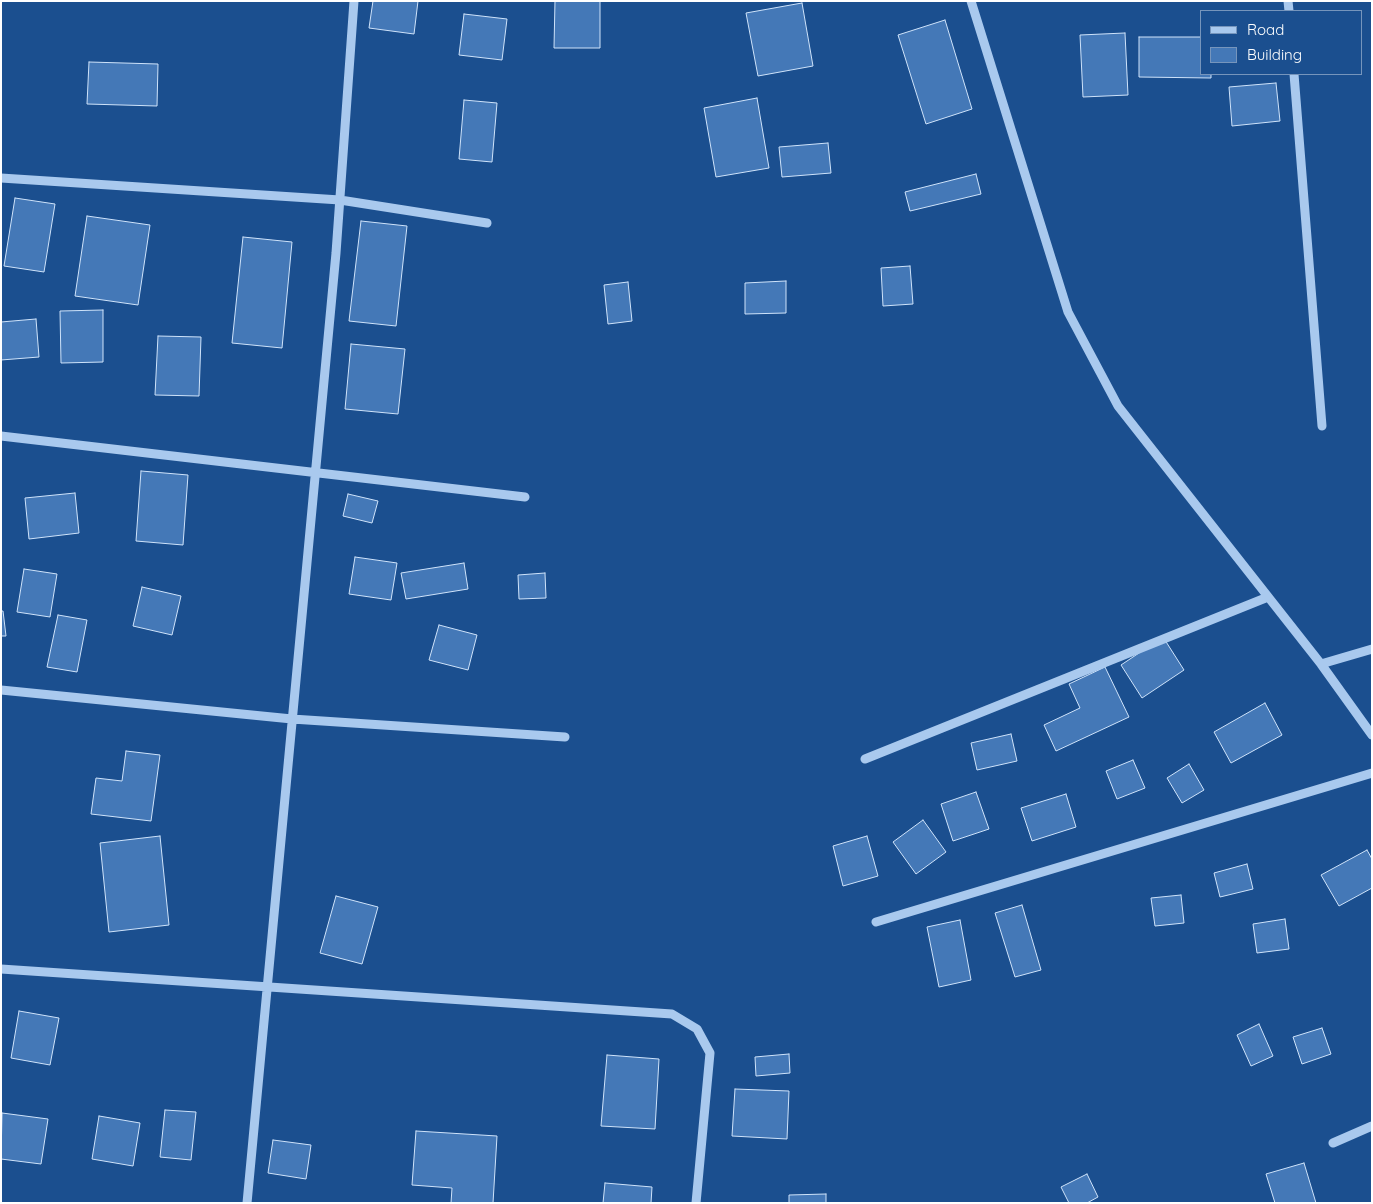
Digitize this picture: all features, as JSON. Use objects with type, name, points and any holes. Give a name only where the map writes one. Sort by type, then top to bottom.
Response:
[{"type":"street","points":[[247,1203],[340,200],[354,1]]},
{"type":"street","points":[[971,1],[1068,312],[1118,406],[1321,664],[1372,735]]},
{"type":"street","points":[[1294,75],[1322,426]]},
{"type":"street","points":[[1,178],[340,200],[488,223]]},
{"type":"street","points":[[1,436],[525,497]]},
{"type":"street","points":[[865,758],[1268,596]]},
{"type":"street","points":[[1321,664],[1372,649]]},
{"type":"street","points":[[1,690],[292,719],[565,737]]},
{"type":"street","points":[[876,922],[1372,773]]},
{"type":"street","points":[[1,969],[267,985],[672,1014],[697,1029],[710,1053],[696,1203]]},
{"type":"street","points":[[1333,1144],[1372,1126]]},
{"type":"building","points":[[373,1],[418,1],[414,34],[369,28]]},
{"type":"building","points":[[555,1],[600,1],[600,48],[554,48]]},
{"type":"building","points":[[802,3],[813,66],[758,76],[746,13]]},
{"type":"building","points":[[464,14],[507,19],[502,60],[459,55]]},
{"type":"building","points":[[945,20],[972,109],[926,124],[898,35]]},
{"type":"building","points":[[1125,33],[1128,95],[1083,97],[1080,35]]},
{"type":"building","points":[[1139,37],[1200,37],[1200,75],[1211,75],[1211,78],[1139,77]]},
{"type":"building","points":[[89,62],[158,64],[157,106],[87,104]]},
{"type":"building","points":[[1276,83],[1280,121],[1232,126],[1229,87]]},
{"type":"building","points":[[757,98],[769,168],[716,177],[704,108]]},
{"type":"building","points":[[464,100],[497,103],[492,162],[459,159]]},
{"type":"building","points":[[828,143],[831,173],[782,177],[779,147]]},
{"type":"building","points":[[976,174],[981,194],[910,211],[905,192]]},
{"type":"building","points":[[15,198],[55,204],[44,272],[4,266]]},
{"type":"building","points":[[87,216],[150,225],[138,305],[75,296]]},
{"type":"building","points":[[361,221],[407,226],[396,326],[349,321]]},
{"type":"building","points":[[243,237],[292,242],[282,348],[232,343]]},
{"type":"building","points":[[910,266],[913,304],[883,306],[881,268]]},
{"type":"building","points":[[786,281],[786,313],[745,314],[745,283]]},
{"type":"building","points":[[628,282],[632,321],[608,324],[604,285]]},
{"type":"building","points":[[103,310],[103,362],[61,363],[60,311]]},
{"type":"building","points":[[36,319],[39,357],[1,360],[1,322]]},
{"type":"building","points":[[158,336],[201,337],[199,396],[155,395]]},
{"type":"building","points":[[351,344],[405,349],[398,414],[345,409]]},
{"type":"building","points":[[141,471],[188,475],[183,545],[136,541]]},
{"type":"building","points":[[75,493],[79,533],[29,539],[25,498]]},
{"type":"building","points":[[348,494],[378,501],[372,523],[343,516]]},
{"type":"building","points":[[355,557],[397,563],[391,600],[349,594]]},
{"type":"building","points":[[464,563],[468,589],[406,599],[401,573]]},
{"type":"building","points":[[24,569],[57,574],[50,617],[17,612]]},
{"type":"building","points":[[545,573],[546,598],[519,599],[518,575]]},
{"type":"building","points":[[142,587],[181,596],[172,635],[133,626]]},
{"type":"building","points":[[1,611],[3,611],[6,636],[1,636]]},
{"type":"building","points":[[58,615],[87,620],[77,672],[47,667]]},
{"type":"building","points":[[439,625],[477,635],[468,670],[429,660]]},
{"type":"building","points":[[1163,637],[1184,670],[1142,698],[1121,665]]},
{"type":"building","points":[[1105,667],[1129,717],[1056,751],[1044,725],[1080,708],[1069,684]]},
{"type":"building","points":[[1265,703],[1282,735],[1231,763],[1214,732]]},
{"type":"building","points":[[1011,734],[1017,761],[977,770],[971,743]]},
{"type":"building","points":[[126,751],[160,755],[151,821],[91,814],[96,778],[122,781]]},
{"type":"building","points":[[1133,760],[1145,788],[1117,799],[1106,771]]},
{"type":"building","points":[[1189,764],[1204,790],[1182,803],[1167,778]]},
{"type":"building","points":[[976,792],[989,829],[953,841],[941,804]]},
{"type":"building","points":[[1066,794],[1076,827],[1032,841],[1021,808]]},
{"type":"building","points":[[923,820],[946,852],[916,874],[893,842]]},
{"type":"building","points":[[160,836],[169,925],[109,932],[100,843]]},
{"type":"building","points":[[867,836],[878,876],[843,886],[833,846]]},
{"type":"building","points":[[1367,850],[1372,859],[1372,888],[1339,906],[1321,875]]},
{"type":"building","points":[[1247,864],[1253,889],[1220,897],[1214,873]]},
{"type":"building","points":[[1181,895],[1184,923],[1155,926],[1151,898]]},
{"type":"building","points":[[336,896],[378,907],[362,964],[320,953]]},
{"type":"building","points":[[1022,905],[1041,970],[1015,977],[995,913]]},
{"type":"building","points":[[1285,919],[1289,949],[1257,953],[1253,924]]},
{"type":"building","points":[[960,920],[971,980],[939,987],[927,927]]},
{"type":"building","points":[[19,1011],[59,1018],[50,1065],[11,1058]]},
{"type":"building","points":[[1259,1024],[1273,1056],[1251,1066],[1237,1035]]},
{"type":"building","points":[[1322,1028],[1331,1054],[1302,1064],[1293,1037]]},
{"type":"building","points":[[789,1054],[790,1073],[756,1076],[755,1057]]},
{"type":"building","points":[[607,1055],[659,1059],[655,1129],[601,1126]]},
{"type":"building","points":[[735,1089],[789,1091],[787,1139],[732,1136]]},
{"type":"building","points":[[165,1110],[196,1112],[191,1160],[160,1157]]},
{"type":"building","points":[[2,1113],[48,1119],[41,1164],[1,1159]]},
{"type":"building","points":[[99,1116],[140,1123],[133,1166],[92,1159]]},
{"type":"building","points":[[416,1131],[497,1136],[493,1203],[451,1203],[452,1188],[412,1185]]},
{"type":"building","points":[[273,1140],[311,1145],[306,1179],[268,1173]]},
{"type":"building","points":[[1304,1163],[1316,1203],[1275,1203],[1266,1174]]},
{"type":"building","points":[[1087,1174],[1098,1197],[1087,1203],[1069,1203],[1061,1187]]},
{"type":"building","points":[[605,1183],[652,1187],[651,1203],[603,1203]]},
{"type":"building","points":[[826,1194],[826,1203],[789,1203],[789,1195]]}]
